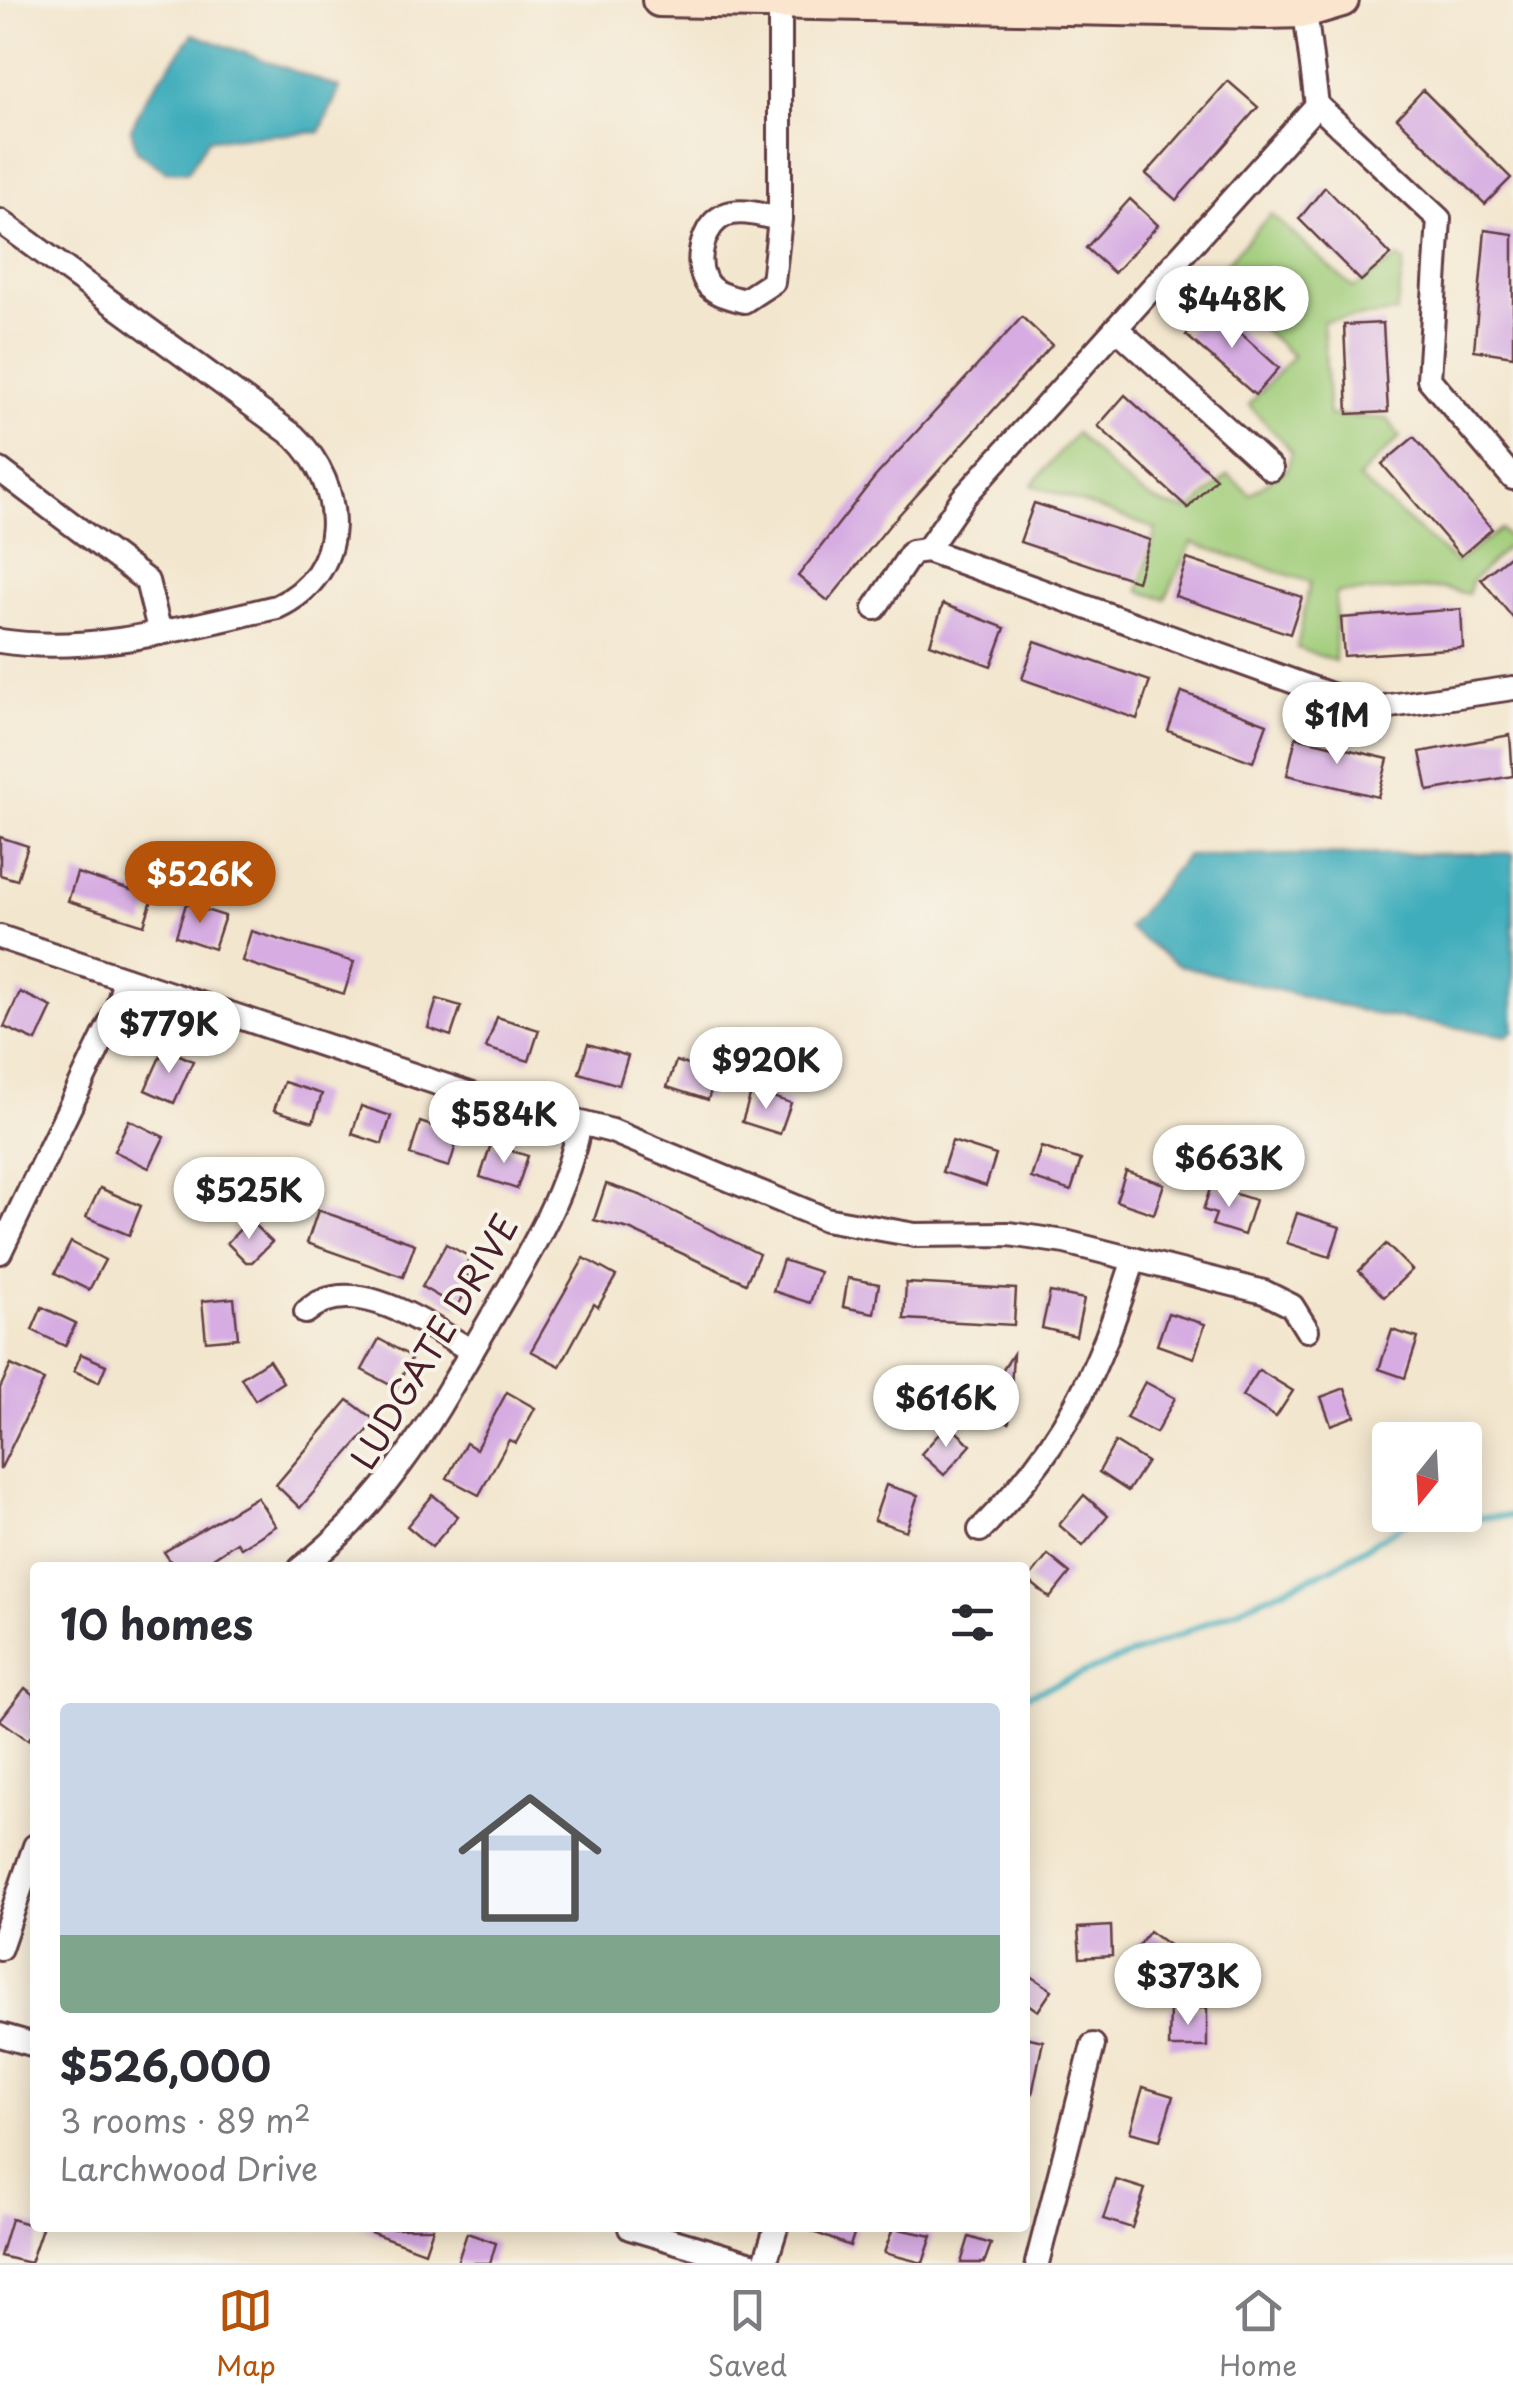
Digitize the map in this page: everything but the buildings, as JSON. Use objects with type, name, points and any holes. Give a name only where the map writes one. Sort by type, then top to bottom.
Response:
[{"type":"street","points":[[659,0],[1305,11],[1342,0]]},
{"type":"street","points":[[780,4],[780,220]]},
{"type":"street","points":[[1305,11],[1317,105],[1440,219],[1429,379],[1513,478]]},
{"type":"street","points":[[928,550],[962,498],[1317,105]]},
{"type":"street","points":[[0,221],[294,436],[323,469],[333,536],[326,560],[297,598],[277,607],[160,632],[84,643],[0,641]]},
{"type":"street","points":[[1116,328],[1270,469]]},
{"type":"street","points":[[0,470],[147,582],[160,632]]},
{"type":"street","points":[[875,608],[912,552],[928,550],[1370,709],[1513,688]]},
{"type":"street","points":[[0,937],[476,1096],[580,1122],[654,1146],[789,1207],[859,1228],[915,1235],[1009,1234],[1134,1258],[1264,1292],[1292,1306],[1307,1330]]},
{"type":"street","points":[[0,1252],[116,1010],[126,979]]},
{"type":"street","name":"LUDGATE DRIVE","points":[[309,1562],[344,1533],[408,1460],[559,1200],[580,1122]]},
{"type":"street","points":[[980,1530],[1039,1467],[1065,1429],[1091,1382],[1134,1258]]},
{"type":"street","points":[[306,1312],[331,1296],[348,1294],[406,1316],[472,1351]]},
{"type":"street","points":[[0,1948],[30,1861]]},
{"type":"street","points":[[0,2034],[30,2043]]},
{"type":"street","points":[[1036,2263],[1093,2044]]},
{"type":"street","points":[[643,2232],[748,2263]]},
{"type":"street","points":[[765,2263],[775,2232]]},
{"type":"green space","points":[[1271,214],[1353,288],[1398,258],[1404,262],[1396,313],[1323,321],[1329,415],[1388,419],[1400,437],[1358,478],[1456,563],[1501,529],[1512,542],[1472,581],[1468,594],[1443,588],[1336,593],[1335,661],[1297,648],[1310,582],[1192,543],[1165,599],[1139,591],[1156,529],[1032,485],[1076,433],[1128,483],[1175,508],[1192,509],[1228,475],[1250,494],[1287,469],[1292,452],[1249,405],[1293,356],[1210,281]]},
{"type":"water","points":[[193,34],[340,88],[320,132],[208,139],[188,172],[165,171],[137,151],[131,129],[147,96]]},
{"type":"water","points":[[1513,853],[1513,1032],[1507,1036],[1374,1014],[1178,965],[1128,928],[1186,856]]},
{"type":"waterway","points":[[1030,1694],[1158,1644],[1332,1568],[1411,1520],[1513,1516]]}]
